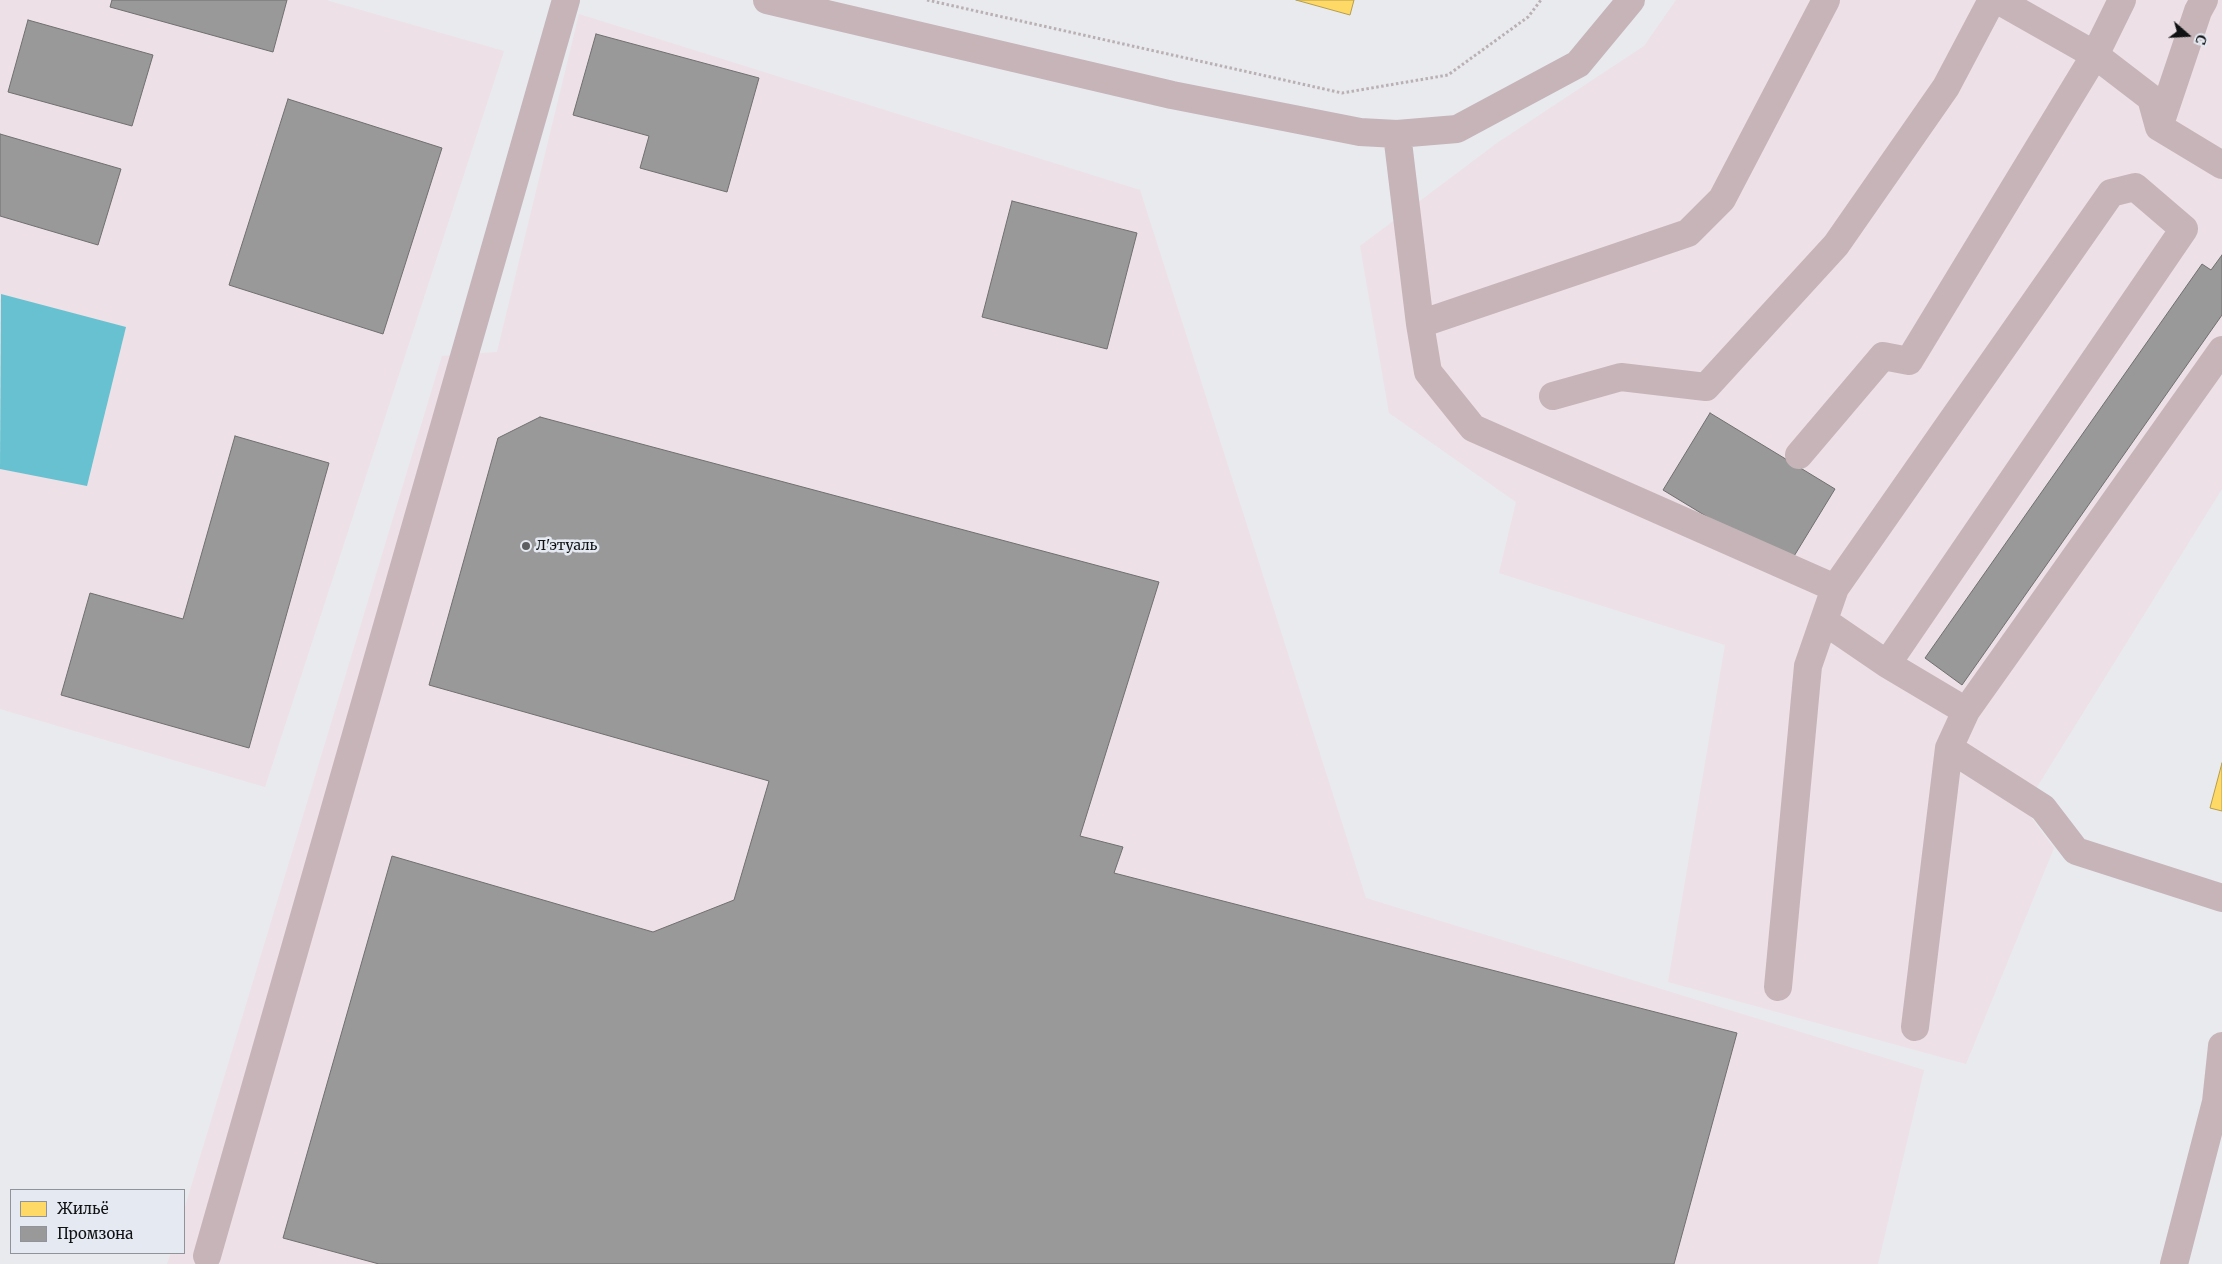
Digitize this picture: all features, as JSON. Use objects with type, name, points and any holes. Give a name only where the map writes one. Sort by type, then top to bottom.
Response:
[{"type":"street","points":[[207,1256],[566,0]]},
{"type":"street","points":[[782,2],[1172,94],[1360,132],[1397,134],[1457,129],[1578,64],[1631,0]]},
{"type":"street","points":[[1420,324],[1688,232],[1722,199],[1826,0]]},
{"type":"street","points":[[1553,396],[1621,377],[1706,387],[1836,245],[1946,87],[1992,0]]},
{"type":"street","points":[[1998,0],[2095,56],[2151,98],[2159,127],[2222,166]]},
{"type":"street","points":[[1799,455],[1884,356],[1909,361],[2095,56],[2122,0]]},
{"type":"street","points":[[2159,127],[2198,11],[2204,0]]},
{"type":"street","points":[[1397,134],[1420,324],[1428,372],[1473,428],[1835,588]]},
{"type":"street","points":[[1778,987],[1808,666],[1835,588],[2112,193],[2136,187],[2184,228],[1887,664]]},
{"type":"street","points":[[1915,1027],[1949,748],[1966,711],[2222,350]]},
{"type":"street","points":[[1824,621],[1887,664],[1966,711]]},
{"type":"street","points":[[1949,748],[2043,808],[2076,851],[2222,898]]},
{"type":"street","points":[[2174,1264],[2216,1102],[2222,1046]]},
{"type":"path","points":[[927,0],[1342,93],[1448,75],[1528,17],[1541,0]]},
{"type":"shaded area","points":[[0,0],[326,0],[504,51],[265,787],[0,709]]},
{"type":"shaded area","points":[[1676,0],[2222,0],[2222,489],[2024,808],[2054,848],[1966,1064],[1668,982],[1725,645],[1499,573],[1516,502],[1389,413],[1360,246],[1497,143],[1644,46]]},
{"type":"shaded area","points":[[579,14],[1140,190],[1366,898],[1924,1070],[1878,1264],[167,1264],[171,1254],[185,1254],[185,1207],[442,356],[497,352]]},
{"type":"water","points":[[1,294],[126,327],[87,486],[0,469]]},
{"type":"building: Жильё","points":[[1296,0],[1354,0],[1350,15]]},
{"type":"building: Жильё","points":[[2222,763],[2222,811],[2210,808]]},
{"type":"building: Промзона","points":[[112,0],[287,0],[273,52],[110,7]]},
{"type":"building: Промзона","points":[[28,20],[153,55],[132,126],[8,92]]},
{"type":"building: Промзона","points":[[596,34],[759,78],[727,192],[640,168],[649,136],[573,115]]},
{"type":"building: Промзона","points":[[288,99],[442,148],[383,334],[229,285]]},
{"type":"building: Промзона","points":[[0,134],[121,169],[98,245],[0,216]]},
{"type":"building: Промзона","points":[[1012,201],[1137,233],[1107,349],[982,317]]},
{"type":"building: Промзона","points":[[2222,255],[2222,315],[1962,685],[1925,658],[2202,264],[2211,270]]},
{"type":"building: Промзона","points":[[1710,413],[1835,489],[1788,566],[1663,490]]},
{"type":"building: Промзона","points":[[540,417],[1159,582],[1080,836],[1123,847],[1114,873],[1737,1033],[1674,1264],[379,1264],[283,1238],[392,856],[653,932],[734,900],[769,781],[429,685],[498,438]]},
{"type":"building: Промзона","points":[[235,436],[329,463],[249,748],[61,695],[90,593],[183,619]]},
{"type":"place","name":"Л'этуаль","points":[[526,546]]}]
